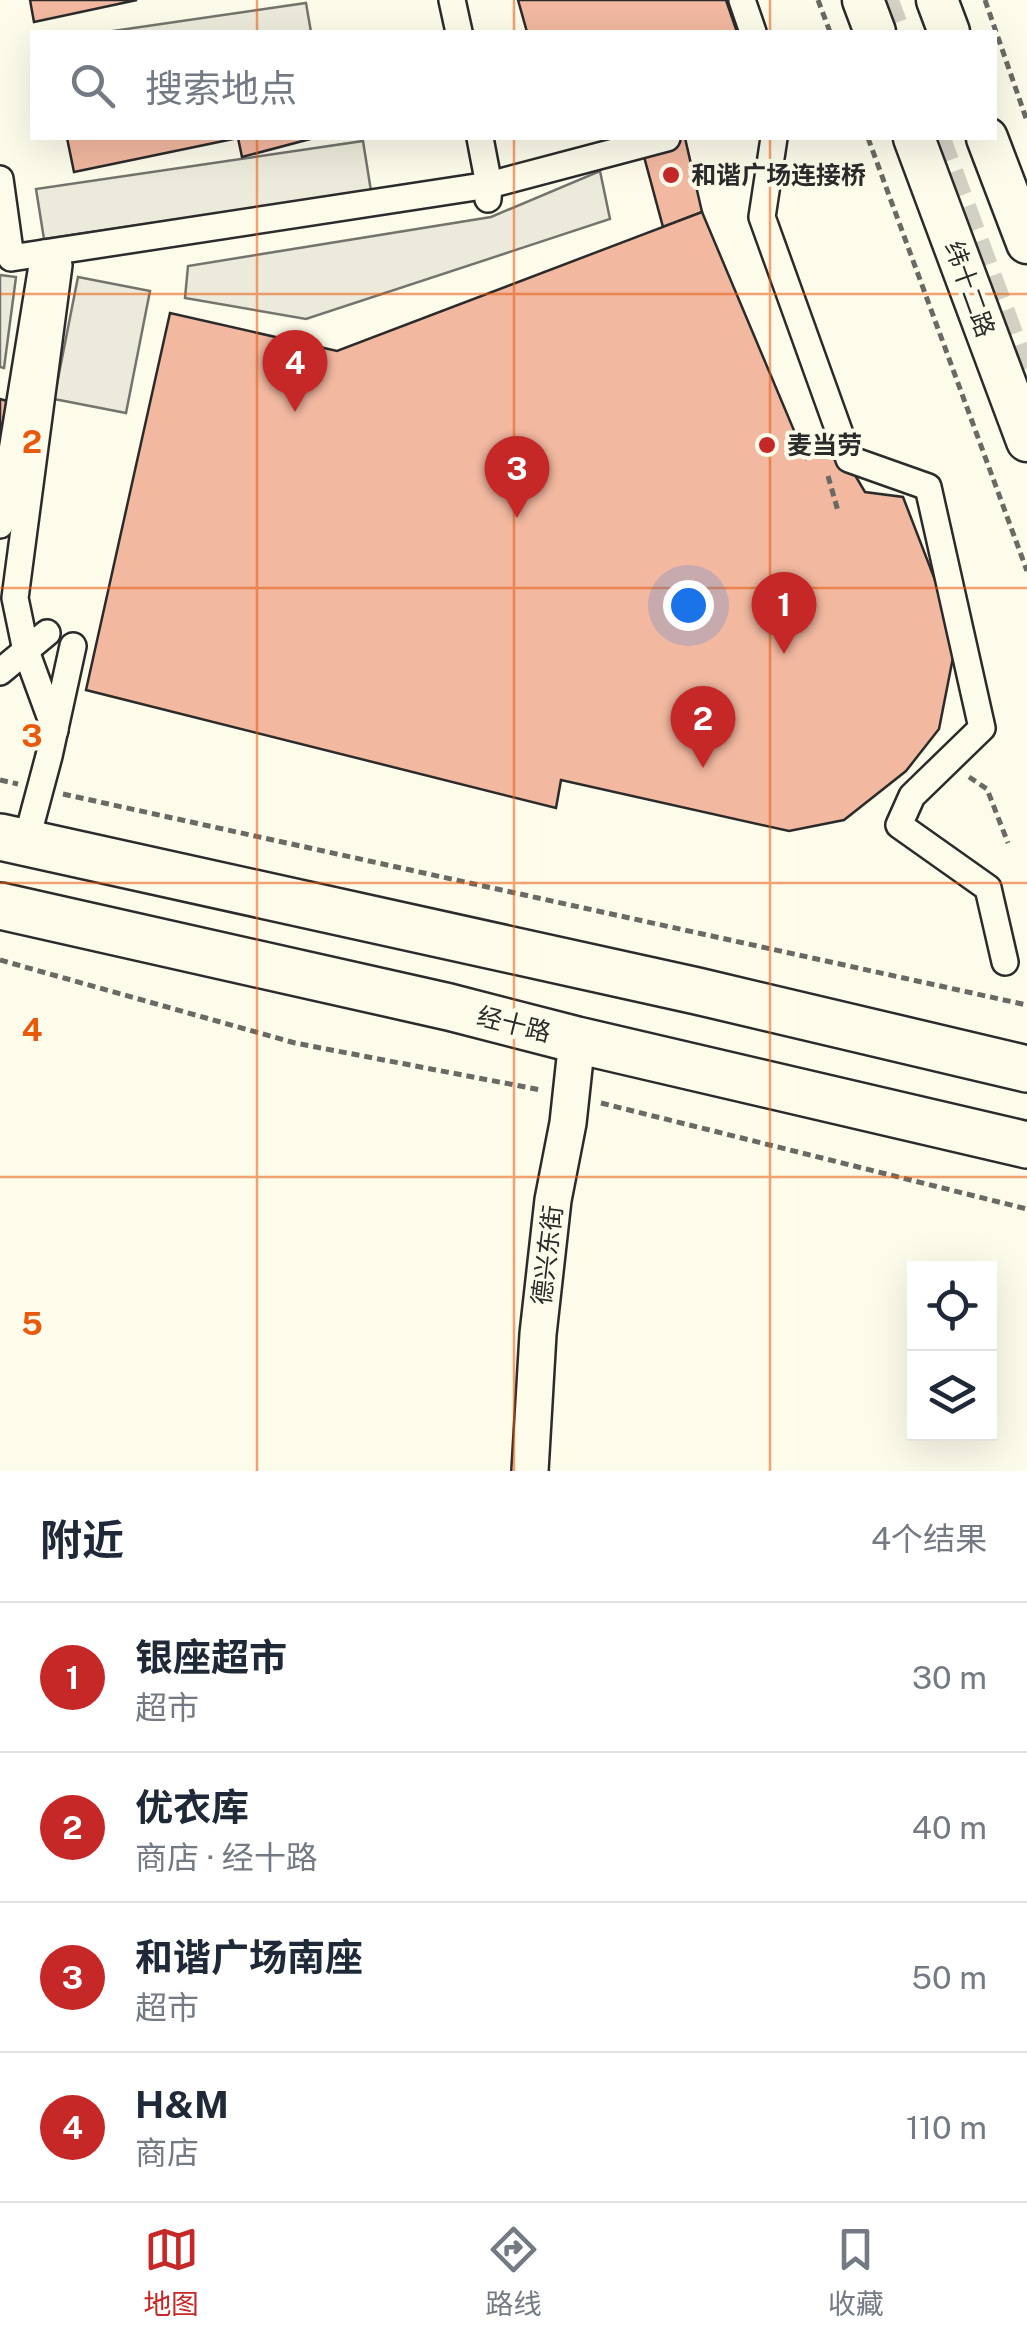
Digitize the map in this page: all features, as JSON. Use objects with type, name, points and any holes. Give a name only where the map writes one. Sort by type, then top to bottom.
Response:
[{"type":"highway","points":[[13,840],[697,991],[1027,1069]]},
{"type":"highway","name":"经十路","points":[[0,906],[449,1007],[1027,1145]]},
{"type":"main road","points":[[863,0],[874,30]]},
{"type":"main road","points":[[937,0],[948,30]]},
{"type":"main road","name":"纬十二路","points":[[915,140],[1027,441]]},
{"type":"main road","points":[[989,140],[1027,243]]},
{"type":"street","points":[[452,0],[459,30]]},
{"type":"street","points":[[742,0],[752,30]]},
{"type":"street","points":[[480,140],[489,185]]},
{"type":"street","points":[[0,179],[10,258],[52,259],[489,185],[658,140]]},
{"type":"street","points":[[774,140],[762,218],[849,458],[928,487],[982,728],[912,796],[899,825],[988,888],[1005,962]]},
{"type":"street","points":[[0,525],[52,259]]},
{"type":"street","points":[[52,259],[15,598],[26,651],[54,730]]},
{"type":"street","points":[[0,672],[47,633]]},
{"type":"street","points":[[13,840],[39,788],[73,646]]},
{"type":"street","name":"德兴东街","points":[[530,1471],[538,1334],[553,1200],[578,1040]]},
{"type":"path","points":[[818,0],[829,30]]},
{"type":"path","points":[[985,0],[995,30]]},
{"type":"path","points":[[997,35],[1027,121]]},
{"type":"path","points":[[869,140],[1027,571]]},
{"type":"path","points":[[827,473],[838,511]]},
{"type":"path","points":[[947,762],[987,789],[1008,843]]},
{"type":"path","points":[[0,780],[1027,1006]]},
{"type":"path","points":[[0,960],[295,1043],[571,1096],[1027,1208]]},
{"type":"shaded area","points":[[306,3],[311,30],[120,30]]},
{"type":"shaded area","points":[[363,141],[371,191],[44,239],[36,189]]},
{"type":"shaded area","points":[[600,171],[610,219],[306,319],[185,298],[188,266],[491,217]]},
{"type":"shaded area","points":[[0,275],[16,277],[4,368],[0,367]]},
{"type":"shaded area","points":[[78,277],[150,291],[126,413],[54,399]]},
{"type":"building","points":[[30,0],[137,0],[34,22]]},
{"type":"building","points":[[518,0],[726,0],[736,30],[526,30]]},
{"type":"building","points":[[67,140],[228,140],[74,172]]},
{"type":"building","points":[[238,140],[306,140],[242,157]]},
{"type":"building","name":"和谐广场连接桥","points":[[640,140],[685,140],[702,212],[663,227]]},
{"type":"building","points":[[702,212],[806,459],[839,448],[865,492],[903,497],[957,637],[939,729],[906,771],[844,820],[789,831],[561,780],[556,808],[86,690],[170,313],[337,351]]},
{"type":"building","points":[[0,399],[7,401],[0,437]]},
{"type":"tunnel","points":[[886,0],[897,30]]},
{"type":"tunnel","points":[[939,140],[1027,378]]},
{"type":"place","name":"和谐广场连接桥","points":[[671,175]]},
{"type":"place","name":"H&M","points":[[295,412]]},
{"type":"place","name":"麦当劳","points":[[767,445]]},
{"type":"place","name":"和谐广场南座","points":[[517,518]]},
{"type":"place","name":"银座超市","points":[[784,654]]},
{"type":"place","name":"优衣库","points":[[703,768]]}]
